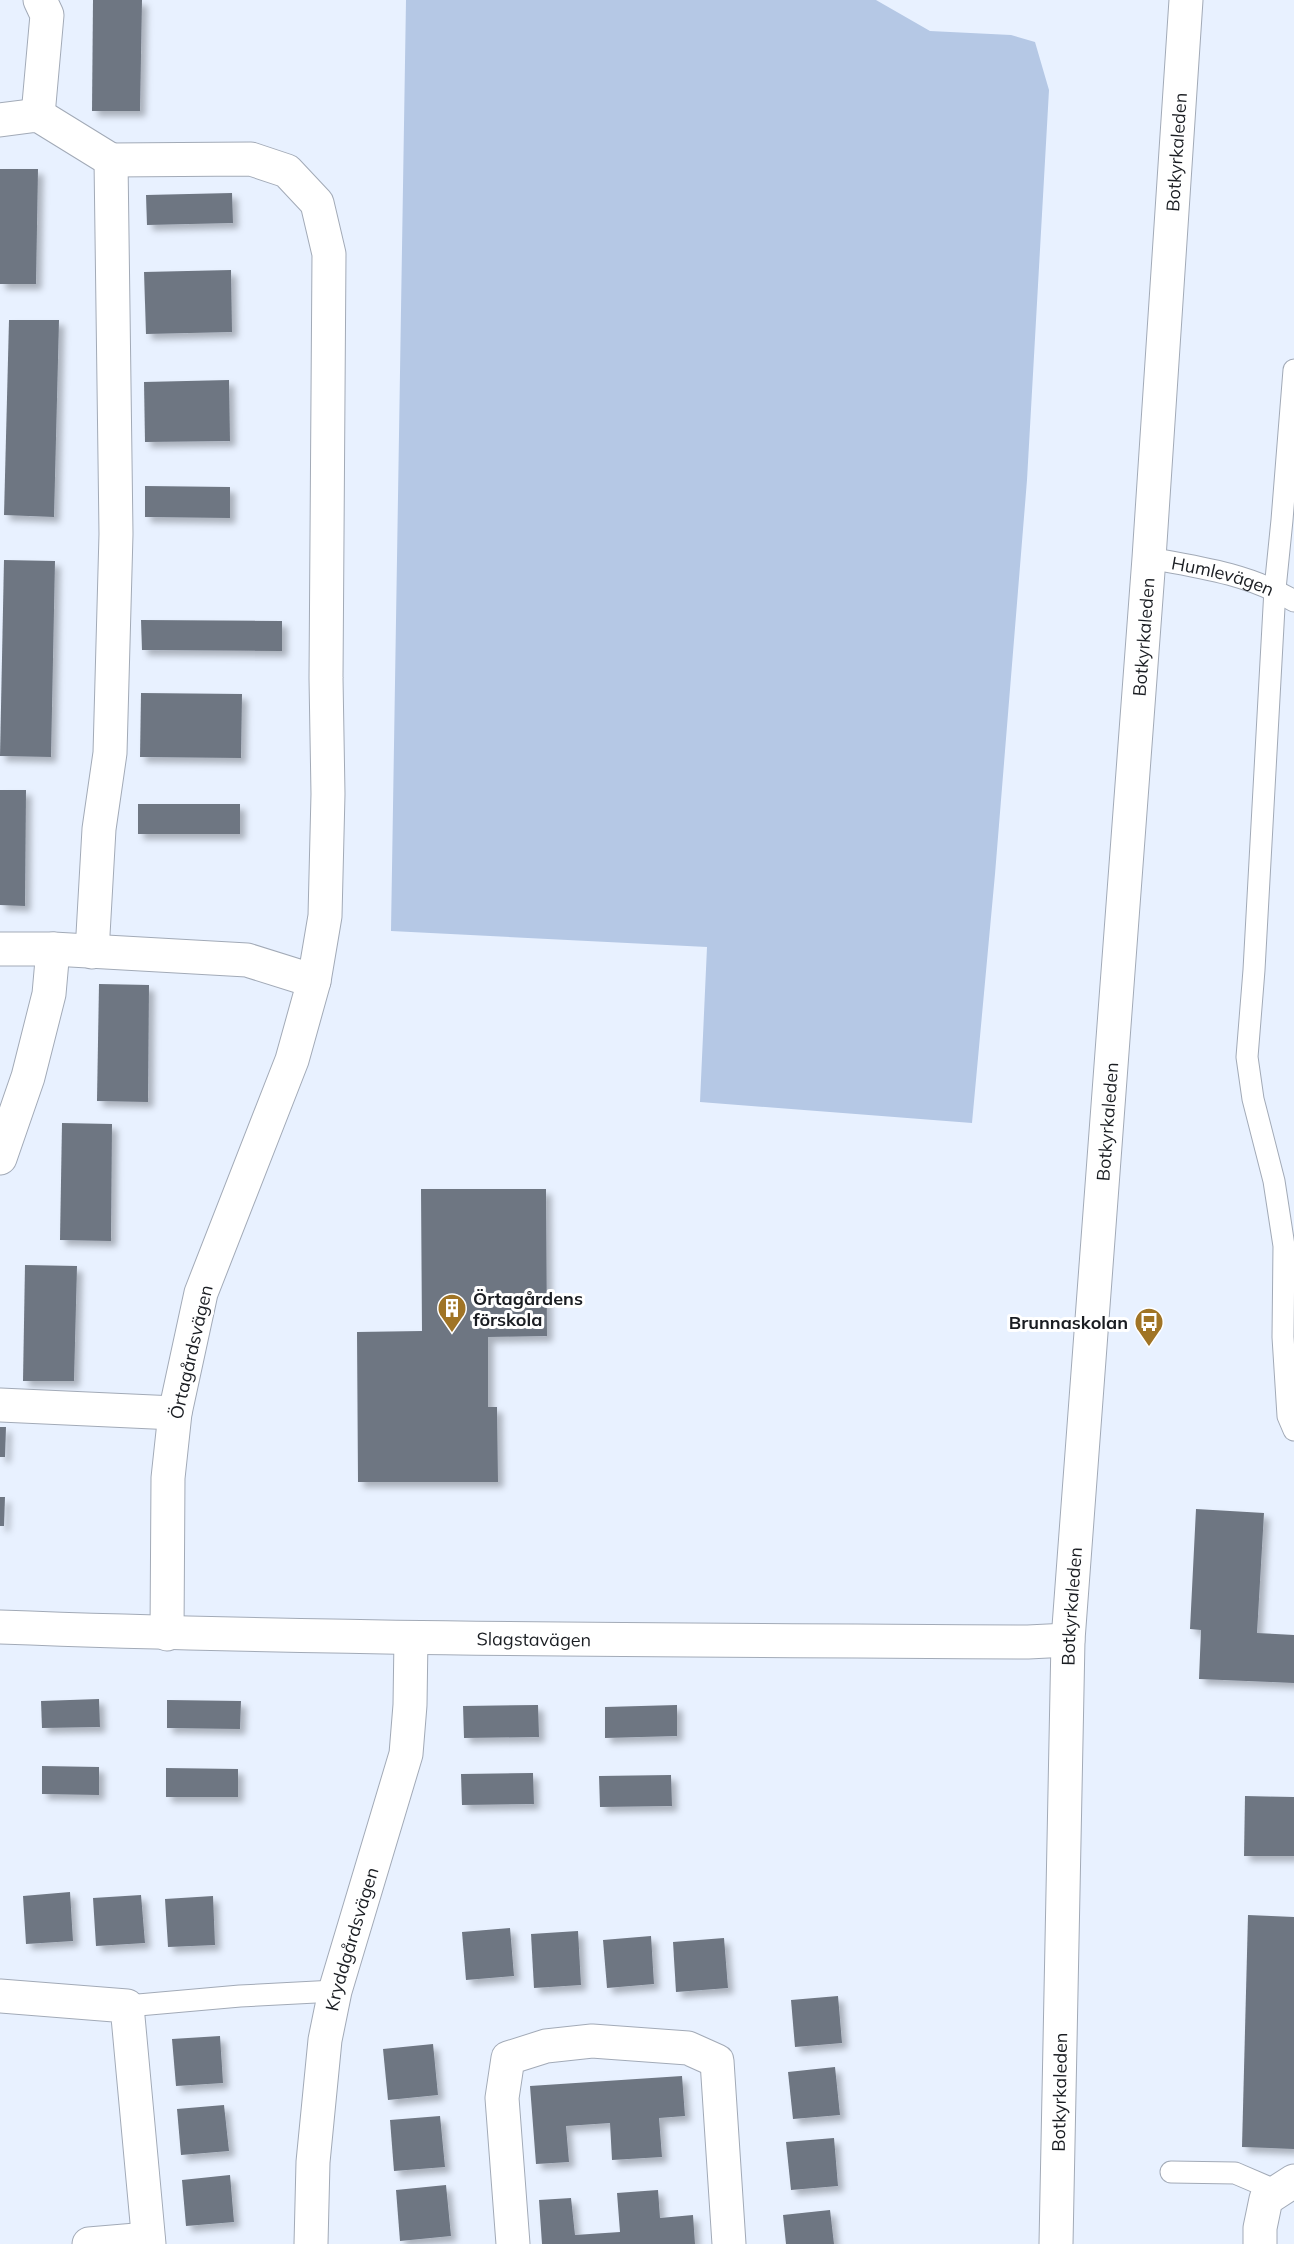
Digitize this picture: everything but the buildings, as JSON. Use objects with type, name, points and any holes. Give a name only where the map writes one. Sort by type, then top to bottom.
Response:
[{"type":"street","points":[[38,116],[47,15],[40,0]]},
{"type":"street","name":"Botkyrkaleden","points":[[1056,2244],[1068,1640],[1149,558],[1186,0]]},
{"type":"street","points":[[0,120],[38,116],[111,160],[116,534],[110,753],[99,829],[92,952]]},
{"type":"street","name":"Örtagårdsvägen","points":[[111,160],[251,159],[286,171],[316,203],[329,254],[325,916],[314,981],[292,1060],[201,1293],[175,1413],[168,1478],[167,1634]]},
{"type":"street","points":[[0,949],[53,949],[247,960],[314,981]]},
{"type":"street","points":[[0,1158],[28,1077],[49,994],[53,949]]},
{"type":"street","points":[[0,1405],[175,1413]]},
{"type":"street","name":"Slagstavägen","points":[[0,1628],[167,1634],[411,1638],[1028,1642],[1068,1640]]},
{"type":"street","name":"Kryddgårdsvägen","points":[[312,2244],[313,2162],[325,2040],[335,1992],[406,1754],[410,1705],[411,1638]]},
{"type":"street","points":[[0,1996],[127,2006],[148,2241],[89,2244]]},
{"type":"street","points":[[513,2244],[502,2098],[508,2058],[546,2046],[592,2041],[688,2048],[717,2061],[729,2244]]},
{"type":"street","points":[[1260,2244],[1260,2228],[1266,2199],[1285,2186]]},
{"type":"lane","points":[[1294,370],[1275,590],[1255,958],[1247,1057],[1253,1099],[1274,1181],[1284,1246],[1283,1337],[1288,1416],[1294,1430]]},
{"type":"lane","name":"Humlevägen","points":[[1149,558],[1229,573],[1275,590],[1294,601]]},
{"type":"lane","points":[[127,2006],[240,1996],[335,1992]]},
{"type":"lane","points":[[1171,2172],[1235,2173],[1285,2186]]},
{"type":"shaded area","points":[[406,0],[876,0],[930,31],[1011,35],[1035,42],[1049,90],[1027,480],[972,1123],[700,1102],[707,947],[391,931]]},
{"type":"place","name":"Örtagårdens förskola","points":[[452,1334]]},
{"type":"place","name":"Brunnaskolan","points":[[1149,1348]]}]
